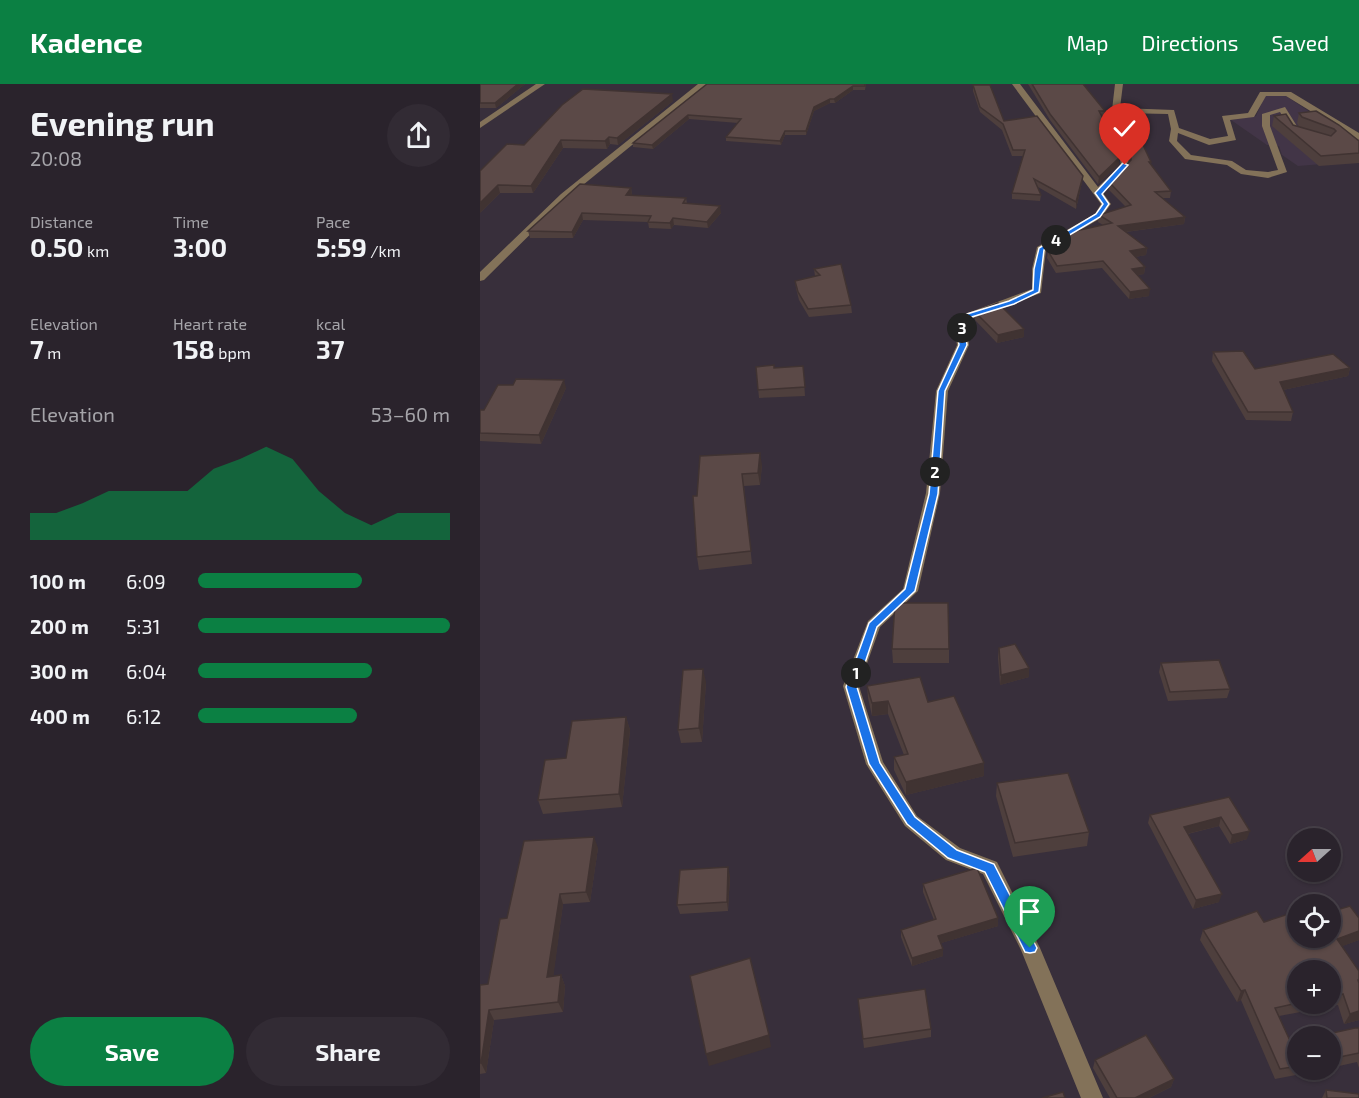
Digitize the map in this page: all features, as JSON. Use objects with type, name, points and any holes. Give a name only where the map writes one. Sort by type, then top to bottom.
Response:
[{"type":"street","points":[[480,126],[541,84]]},
{"type":"street","points":[[480,278],[564,196],[703,84]]},
{"type":"street","points":[[1016,84],[1106,204],[1098,216],[1041,249],[1037,269],[1037,291],[969,316],[961,330],[963,345],[942,391],[933,494],[910,591],[873,625],[851,687],[875,764],[911,821],[953,854],[990,868],[1030,948],[1092,1098]]},
{"type":"street","points":[[1098,193],[1125,165],[1116,110],[1119,84]]},
{"type":"street","points":[[1175,129],[1209,142],[1233,138],[1225,118],[1251,115],[1263,94],[1288,94],[1359,137]]},
{"type":"street","points":[[1116,110],[1171,112],[1175,129],[1173,141],[1188,157],[1229,163],[1244,172],[1268,175],[1283,172],[1266,126],[1266,114],[1282,109],[1295,131],[1306,134]]},
{"type":"shaded area","points":[[1265,96],[1286,96],[1359,145],[1359,161],[1298,166],[1282,155],[1279,146],[1267,145],[1231,120],[1256,116]]},
{"type":"building","points":[[480,84],[518,84],[495,103],[480,103]]},
{"type":"building","points":[[707,84],[865,84],[865,86],[853,86],[834,99],[814,107],[806,131],[785,131],[780,141],[726,137],[741,119],[688,115],[652,145],[633,143]]},
{"type":"building","points":[[1032,84],[1083,84],[1105,111],[1099,111],[1117,144],[1119,158],[1099,177],[1050,114]]},
{"type":"building","points":[[973,85],[990,85],[1004,121],[1037,116],[1083,176],[1076,202],[1034,179],[1041,195],[1012,193],[1025,150],[1013,150],[1003,124],[980,107]]},
{"type":"building","points":[[583,89],[672,94],[617,138],[609,137],[605,141],[561,140],[531,186],[498,185],[480,203],[480,171],[507,144],[524,145],[562,105]]},
{"type":"building","points":[[1316,111],[1359,141],[1359,153],[1321,156],[1274,116],[1286,114],[1293,125],[1331,136],[1336,131],[1334,129],[1302,117],[1299,113]]},
{"type":"building","points":[[1130,145],[1143,145],[1151,162],[1149,162],[1171,191],[1155,192],[1185,217],[1118,226],[1147,248],[1130,251],[1145,267],[1132,269],[1150,289],[1130,292],[1103,261],[1057,266],[1048,251],[1049,244],[1071,232],[1112,223],[1099,215],[1131,205],[1110,183],[1131,160]]},
{"type":"building","points":[[580,184],[631,188],[626,195],[686,198],[683,203],[720,206],[707,222],[673,218],[670,223],[648,222],[651,216],[582,213],[572,232],[528,231]]},
{"type":"building","points":[[841,264],[851,305],[808,309],[798,292],[795,281],[820,275],[814,269]]},
{"type":"building","points":[[998,303],[1024,329],[998,335],[975,312]]},
{"type":"building","points":[[1243,351],[1255,369],[1333,354],[1350,368],[1280,382],[1293,412],[1248,412],[1213,352]]},
{"type":"building","points":[[774,365],[774,368],[803,366],[805,387],[758,390],[756,367]]},
{"type":"building","points":[[516,379],[564,380],[539,435],[480,433],[480,410],[484,410],[498,385],[513,385]]},
{"type":"building","points":[[760,453],[758,473],[742,474],[751,551],[697,557],[693,496],[697,496],[700,456]]},
{"type":"building","points":[[895,603],[948,603],[949,649],[892,649]]},
{"type":"building","points":[[1015,644],[1029,668],[1001,675],[999,648]]},
{"type":"building","points":[[1219,660],[1230,689],[1170,692],[1161,663]]},
{"type":"building","points":[[703,669],[699,728],[678,730],[683,670]]},
{"type":"building","points":[[920,677],[928,702],[954,696],[984,763],[906,782],[894,757],[908,754],[888,701],[872,703],[867,686]]},
{"type":"building","points":[[626,717],[619,794],[538,800],[545,760],[566,758],[572,721]]},
{"type":"building","points":[[1068,773],[1089,832],[1015,843],[997,783]]},
{"type":"building","points":[[1229,797],[1250,831],[1232,835],[1221,817],[1184,827],[1222,894],[1196,900],[1150,815]]},
{"type":"building","points":[[594,837],[586,892],[560,894],[547,977],[561,975],[558,1002],[489,1010],[480,1063],[480,985],[488,984],[500,919],[507,918],[524,841]]},
{"type":"building","points":[[728,867],[727,902],[677,905],[680,870]]},
{"type":"building","points":[[977,868],[998,918],[938,936],[943,949],[912,958],[901,930],[936,919],[923,884]]},
{"type":"building","points":[[1350,906],[1359,918],[1359,931],[1341,938],[1341,909]]},
{"type":"building","points":[[1257,911],[1264,922],[1287,915],[1287,948],[1341,948],[1341,945],[1359,971],[1359,1011],[1350,1014],[1343,994],[1341,994],[1341,960],[1287,960],[1287,1005],[1275,1008],[1287,1034],[1287,1068],[1280,1069],[1245,990],[1241,991],[1203,930]]},
{"type":"building","points":[[750,958],[769,1035],[706,1054],[690,976]]},
{"type":"building","points":[[925,989],[931,1029],[863,1039],[858,999]]},
{"type":"building","points":[[1359,1028],[1359,1053],[1341,1057],[1341,1031]]},
{"type":"building","points":[[1146,1035],[1174,1079],[1135,1098],[1117,1098],[1095,1060]]},
{"type":"building","points":[[1326,1090],[1359,1094],[1359,1098],[1327,1098]]},
{"type":"building","points":[[1063,1092],[1065,1098],[1042,1098]]},
{"type":"route","points":[[1030,948],[990,868],[953,854],[911,821],[875,764],[851,687],[873,625],[910,591],[933,494],[942,391],[963,345],[961,330],[969,316],[1037,291],[1037,269],[1041,249],[1098,216],[1106,204],[1098,193],[1125,165]]}]
